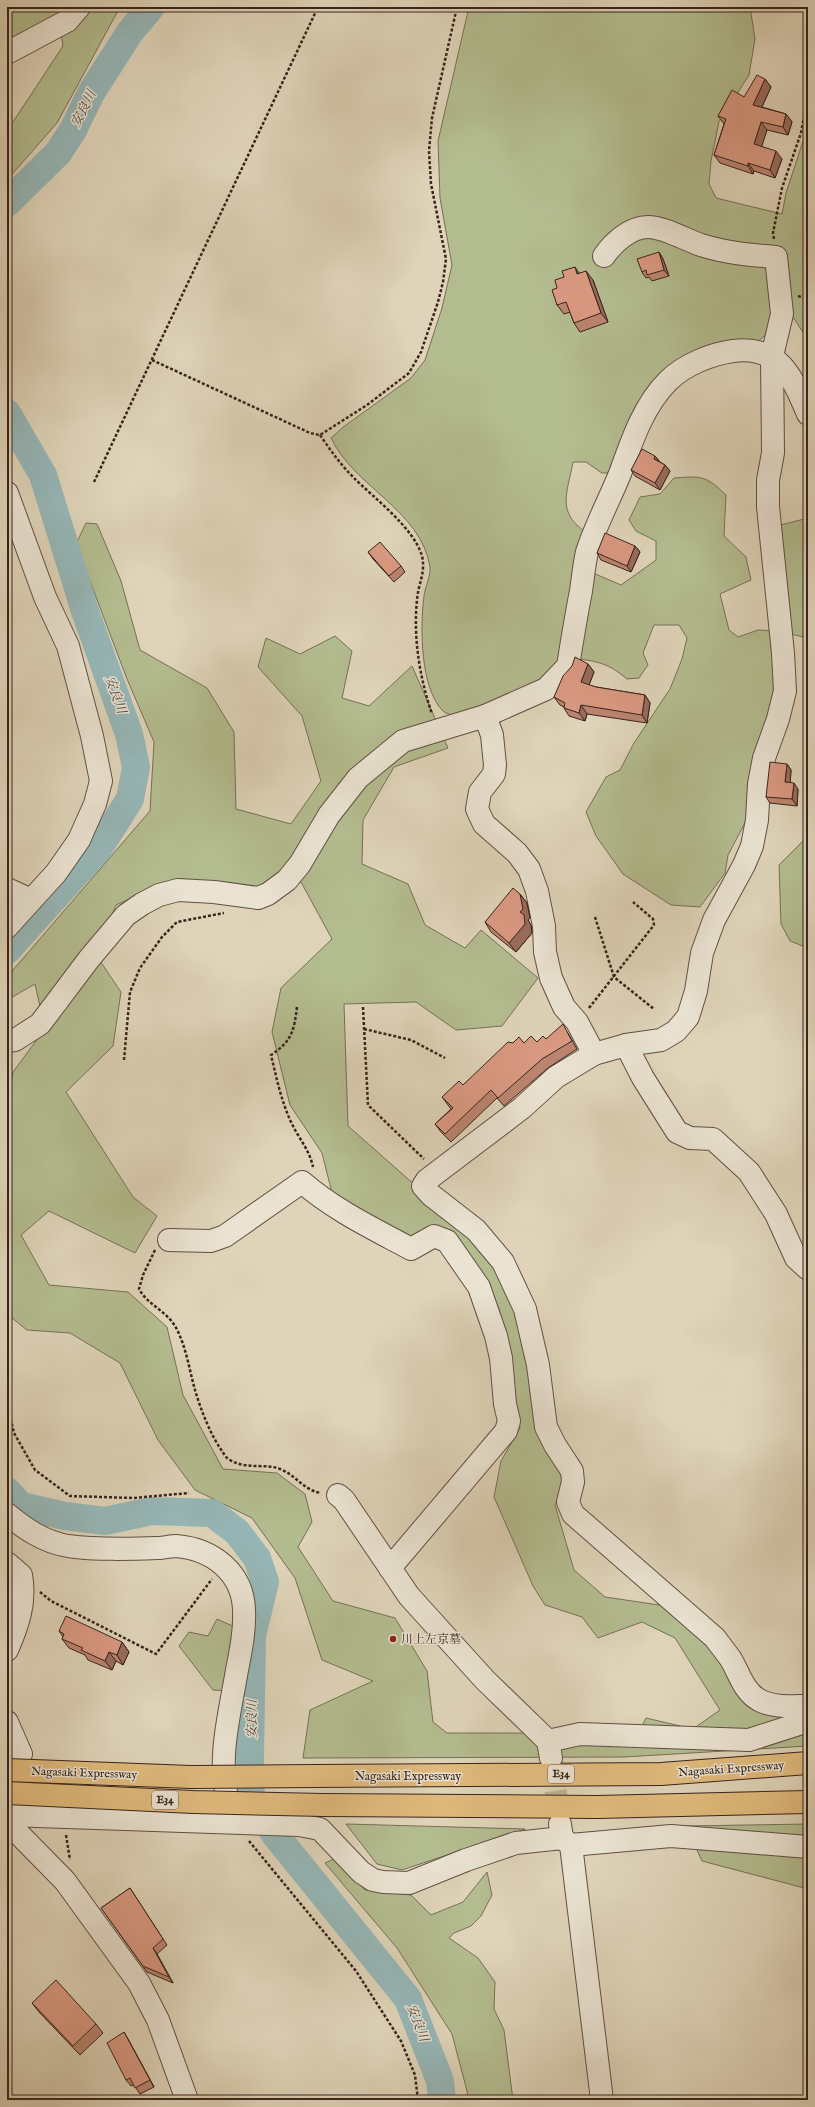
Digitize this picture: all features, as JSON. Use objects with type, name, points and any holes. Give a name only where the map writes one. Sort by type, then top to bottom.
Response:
[{"type":"highway","name":"Nagasaki Expressway","points":[[7,1770],[191,1777],[661,1774],[808,1763]]},
{"type":"highway","name":"Nagasaki Expressway","points":[[7,1792],[192,1802],[323,1805],[597,1807],[807,1803]]},
{"type":"street","points":[[7,53],[67,21],[79,7]]},
{"type":"street","points":[[604,256],[613,244],[627,233],[648,227],[679,235],[699,245],[734,254],[776,257],[782,314],[772,356],[773,453],[768,480],[768,507],[783,653],[785,691],[778,719],[764,758],[759,784],[757,820],[752,846],[744,865],[714,920],[702,953],[696,991],[688,1017],[676,1031],[661,1040],[626,1044],[594,1054],[556,1077],[522,1108],[437,1172],[427,1180],[423,1186],[431,1195],[476,1230],[503,1262],[525,1310],[538,1365],[546,1426],[555,1445],[572,1470],[573,1482],[568,1502],[573,1514],[715,1638],[730,1659],[737,1674],[750,1693],[760,1700],[773,1705],[808,1706]]},
{"type":"street","points":[[7,1041],[15,1040],[40,1024],[89,959],[126,915],[159,895],[178,890],[258,898],[268,894],[287,880],[300,864],[329,815],[358,778],[402,741],[485,716],[546,689],[568,666],[587,553],[607,501],[617,481],[646,410],[668,381],[687,366],[731,352],[754,351],[772,356],[787,372],[799,392],[808,414]]},
{"type":"street","points":[[7,493],[45,597],[68,646],[92,736],[101,781],[95,804],[79,840],[56,873],[7,927]]},
{"type":"street","points":[[485,716],[492,735],[495,765],[494,774],[480,792],[476,809],[484,824],[516,853],[529,869],[537,892],[544,926],[545,952],[551,978],[564,1007],[577,1022],[594,1054]]},
{"type":"street","points":[[7,889],[30,900]]},
{"type":"street","points":[[626,1044],[643,1078],[677,1132],[690,1138],[713,1140],[749,1172],[776,1214],[796,1258],[808,1269]]},
{"type":"street","points":[[169,1240],[210,1241],[225,1236],[302,1182],[314,1192],[362,1222],[411,1249],[434,1236],[447,1241],[479,1287],[496,1336],[501,1358],[505,1404],[509,1421],[506,1431],[390,1568]]},
{"type":"street","points":[[338,1495],[344,1500],[409,1596],[549,1749],[580,1734],[749,1740],[808,1721]]},
{"type":"street","points":[[7,1514],[25,1529],[46,1540],[68,1546],[128,1548],[176,1546],[196,1550],[219,1560],[241,1587],[244,1609],[244,1629],[227,1727],[223,1764],[224,1784],[232,1816],[240,1824]]},
{"type":"street","points":[[7,1650],[18,1626],[24,1591],[14,1569]]},
{"type":"street","points":[[7,1722],[21,1754]]},
{"type":"street","points":[[7,1815],[299,1825],[320,1829],[361,1872],[373,1880],[383,1882],[409,1882],[516,1843],[565,1835],[671,1836],[808,1847]]},
{"type":"street","points":[[7,1822],[65,1881],[139,1983],[158,2020],[187,2100]]},
{"type":"street","points":[[565,1835],[602,2100]]},
{"type":"path","points":[[94,482],[318,7]]},
{"type":"path","points":[[152,360],[310,433],[320,435],[355,413],[409,373],[421,352],[438,302],[443,282],[446,259],[431,184],[429,151],[432,118],[457,7]]},
{"type":"path","points":[[776,257],[773,232],[782,188],[801,133],[808,94]]},
{"type":"path","points":[[320,435],[333,455],[397,520],[422,555],[424,575],[417,599],[417,640],[428,703],[437,730]]},
{"type":"path","points":[[577,1022],[654,925],[653,919],[633,902]]},
{"type":"path","points":[[124,1060],[130,992],[140,968],[162,937],[177,922],[227,912]]},
{"type":"path","points":[[595,917],[614,977],[654,1009]]},
{"type":"path","points":[[7,1011],[10,1006]]},
{"type":"path","points":[[297,1007],[294,1030],[289,1041],[271,1055],[281,1094],[294,1127],[310,1155],[314,1169],[302,1182]]},
{"type":"path","points":[[363,1007],[368,1105],[437,1172]]},
{"type":"path","points":[[364,1029],[411,1040],[445,1058]]},
{"type":"path","points":[[169,1240],[159,1242],[143,1275],[139,1289],[142,1295],[163,1312],[175,1326],[186,1353],[195,1391],[216,1442],[228,1460],[244,1466],[280,1469],[313,1492],[338,1495]]},
{"type":"path","points":[[7,1404],[14,1433],[35,1470],[70,1496],[133,1498],[189,1493]]},
{"type":"path","points":[[14,1569],[51,1601],[156,1654],[216,1573],[219,1560]]},
{"type":"path","points":[[64,1816],[71,1866],[65,1881]]},
{"type":"path","points":[[240,1824],[248,1841],[356,1971],[400,2042],[415,2075],[418,2100]]},
{"type":"green space","points":[[7,7],[64,7],[57,17],[7,40]]},
{"type":"green space","points":[[83,7],[120,7],[57,123],[7,180],[7,131],[63,46],[61,33]]},
{"type":"green space","points":[[469,7],[750,7],[755,39],[749,75],[719,122],[711,161],[709,184],[716,198],[782,214],[786,193],[808,126],[808,340],[791,314],[757,342],[691,356],[610,473],[602,473],[586,462],[573,462],[567,491],[567,508],[575,523],[584,531],[593,573],[621,585],[656,560],[656,541],[636,531],[629,520],[640,497],[660,494],[674,478],[703,478],[719,488],[726,495],[724,536],[746,557],[751,580],[720,594],[729,630],[738,637],[758,630],[776,631],[765,529],[808,518],[808,638],[777,631],[781,687],[747,819],[728,855],[725,873],[700,907],[671,905],[623,874],[596,836],[586,812],[606,777],[620,770],[634,743],[670,689],[682,659],[687,638],[679,625],[654,625],[643,653],[648,665],[639,678],[627,679],[612,668],[598,662],[565,658],[534,686],[457,717],[446,713],[435,701],[426,673],[423,656],[423,609],[430,570],[424,547],[414,530],[401,514],[355,471],[341,455],[331,438],[342,428],[411,378],[425,360],[442,308],[452,265],[440,198],[438,141]]},
{"type":"green space","points":[[86,523],[97,524],[121,581],[140,650],[207,688],[234,732],[236,809],[291,824],[321,781],[302,716],[258,667],[266,638],[300,654],[335,636],[352,651],[342,698],[369,706],[412,666],[448,748],[394,767],[363,820],[362,864],[408,884],[425,925],[465,948],[481,930],[538,978],[502,1026],[456,1030],[416,1002],[344,1004],[348,1126],[475,1238],[500,1267],[520,1311],[567,1479],[555,1505],[574,1570],[605,1597],[666,1606],[716,1651],[747,1695],[808,1717],[808,1746],[624,1757],[303,1758],[310,1710],[373,1681],[322,1660],[295,1578],[252,1518],[195,1490],[158,1440],[120,1363],[70,1333],[27,1330],[7,1314],[7,1105],[13,1072],[45,1029],[35,984],[7,1000],[7,977],[150,811],[154,742],[127,679],[76,544]],"holes":[[[169,881],[258,888],[301,882],[332,939],[281,988],[272,1032],[290,1105],[322,1153],[332,1193],[412,1242],[444,1232],[476,1265],[499,1309],[520,1428],[501,1461],[494,1497],[533,1586],[545,1605],[582,1617],[598,1638],[642,1622],[675,1638],[720,1710],[693,1729],[646,1718],[641,1728],[531,1733],[447,1733],[433,1722],[427,1671],[395,1618],[333,1601],[298,1547],[312,1522],[305,1494],[277,1473],[223,1469],[183,1395],[167,1327],[128,1292],[49,1285],[21,1235],[49,1211],[135,1253],[157,1216],[133,1197],[66,1092],[113,1046],[121,992],[96,955],[116,905]]]},
{"type":"green space","points":[[808,836],[808,948],[790,941],[781,924],[779,865]]},
{"type":"green space","points":[[217,1619],[237,1628],[227,1691],[213,1690],[179,1646],[189,1632],[208,1636]]},
{"type":"green space","points":[[346,1824],[525,1829],[402,1870],[377,1864]]},
{"type":"green space","points":[[808,1824],[808,1889],[702,1861],[686,1826]]},
{"type":"green space","points":[[334,1859],[365,1890],[411,1895],[431,1915],[463,1902],[487,1872],[492,1895],[481,1916],[471,1926],[454,1933],[449,1938],[478,1958],[495,1982],[494,2009],[504,2030],[513,2100],[468,2100],[452,2034],[397,1948],[325,1863]]},
{"type":"building","points":[[757,75],[765,79],[753,105],[786,114],[783,127],[761,122],[754,144],[776,151],[770,170],[748,163],[748,166],[714,155],[726,119],[718,116],[732,90],[744,97]]},
{"type":"building","points":[[659,252],[664,270],[647,275],[646,270],[642,272],[637,259]]},
{"type":"building","points":[[575,267],[577,274],[586,271],[601,313],[574,323],[566,302],[557,305],[552,290],[557,288],[555,280],[564,277],[562,271]]},
{"type":"building","points":[[642,449],[655,456],[654,459],[665,465],[655,483],[631,470]]},
{"type":"building","points":[[605,533],[635,546],[627,566],[597,553]]},
{"type":"building","points":[[380,542],[401,566],[389,576],[368,552]]},
{"type":"building","points":[[575,657],[588,664],[581,682],[596,687],[645,695],[642,715],[581,705],[579,713],[564,708],[565,703],[554,697],[563,676],[572,666]]},
{"type":"building","points":[[770,762],[787,764],[785,782],[794,783],[792,799],[766,797]]},
{"type":"building","points":[[513,888],[520,894],[523,909],[520,912],[524,915],[525,924],[509,943],[485,922]]},
{"type":"building","points":[[563,1024],[572,1041],[542,1059],[498,1098],[491,1090],[445,1134],[435,1124],[453,1108],[442,1097],[459,1081],[463,1085],[508,1042],[513,1043],[519,1037],[524,1043],[531,1036],[537,1042],[543,1036],[546,1039]]},
{"type":"building","points":[[66,1616],[122,1642],[117,1655],[109,1652],[105,1661],[81,1650],[83,1648],[62,1639],[64,1634],[59,1631]]},
{"type":"building","points":[[130,1888],[163,1939],[153,1948],[169,1977],[143,1966],[101,1908]]},
{"type":"building","points":[[56,1980],[96,2024],[73,2046],[32,2003]]},
{"type":"building","points":[[124,2032],[150,2080],[135,2088],[130,2078],[126,2080],[107,2043]]},
{"type":"waterway","name":"安良川","points":[[7,203],[58,153],[73,130],[91,93],[130,32],[151,7]]},
{"type":"waterway","name":"安良川","points":[[7,413],[43,475],[85,611],[129,734],[136,767],[130,799],[99,848],[7,950]]},
{"type":"waterway","name":"安良川","points":[[7,1491],[21,1506],[65,1516],[105,1521],[152,1511],[212,1513],[237,1532],[257,1558],[265,1582],[252,1636],[250,1757],[251,1800],[277,1837],[408,1999],[440,2081],[442,2100]]},
{"type":"tunnel","points":[[551,1758],[560,1823]]},
{"type":"place","name":"川上左京墓","points":[[393,1639]]}]
